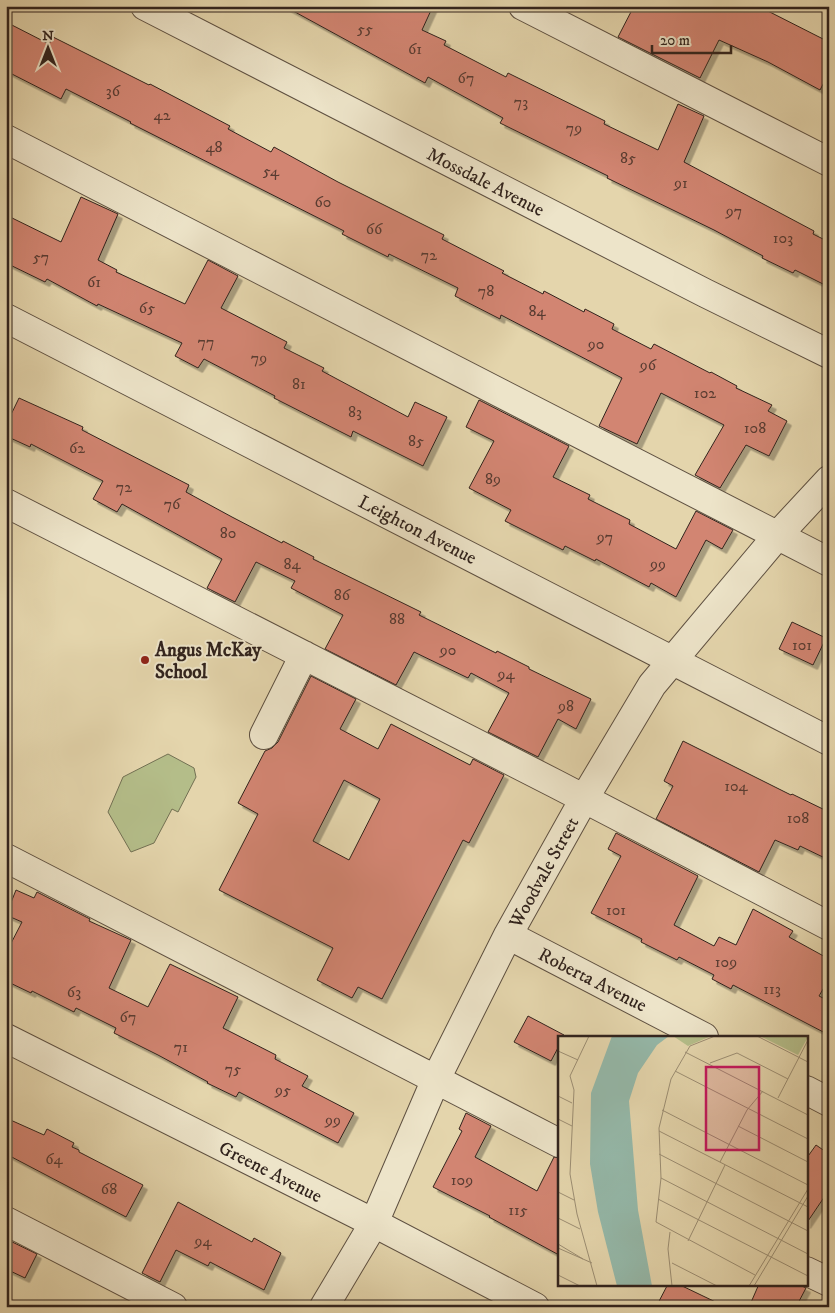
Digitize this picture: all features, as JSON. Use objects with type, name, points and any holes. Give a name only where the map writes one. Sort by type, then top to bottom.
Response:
[{"type":"street","name":"Mossdale Avenue","points":[[144,6],[705,294],[829,354]]},
{"type":"street","points":[[523,6],[829,162]]},
{"type":"street","points":[[6,139],[829,562]]},
{"type":"street","name":"Leighton Avenue","points":[[6,318],[829,741]]},
{"type":"street","name":"Woodvale Street","points":[[324,1307],[374,1223],[436,1079],[508,935],[584,798],[652,685],[778,536],[829,480]]},
{"type":"street","points":[[6,502],[584,798],[829,926]]},
{"type":"street","points":[[264,735],[304,655]]},
{"type":"street","points":[[6,858],[558,1142]]},
{"type":"street","name":"Roberta Avenue","points":[[508,935],[702,1036]]},
{"type":"street","name":"Greene Avenue","points":[[6,1038],[374,1223],[535,1307]]},
{"type":"street","points":[[808,1091],[829,1102]]},
{"type":"street","points":[[6,1221],[173,1307]]},
{"type":"street","points":[[808,1271],[829,1282]]},
{"type":"green space","points":[[168,754],[194,768],[196,777],[178,812],[172,809],[154,843],[131,852],[108,812],[123,777]]},
{"type":"building","points":[[284,6],[433,6],[422,30],[446,41],[444,45],[506,77],[508,73],[605,121],[604,124],[658,150],[678,104],[704,116],[684,162],[814,231],[813,234],[829,242],[829,287],[795,270],[793,273],[762,258],[763,256],[714,230],[500,123],[503,118],[428,77],[425,83]]},
{"type":"building","points":[[634,6],[758,6],[829,42],[829,73],[820,90],[768,62],[719,40],[700,78],[618,37]]},
{"type":"building","points":[[6,22],[49,44],[53,37],[150,84],[230,126],[228,129],[271,152],[274,147],[338,182],[444,235],[442,239],[504,271],[502,273],[543,294],[544,291],[584,312],[585,309],[614,324],[612,329],[651,349],[654,344],[772,405],[768,411],[787,421],[769,456],[746,445],[720,488],[695,475],[724,425],[661,393],[637,444],[599,426],[622,378],[501,315],[500,319],[455,296],[458,288],[389,254],[388,257],[342,234],[344,231],[66,89],[61,99],[6,71]]},
{"type":"building","points":[[81,197],[118,214],[98,260],[117,270],[116,272],[185,304],[208,260],[238,276],[221,308],[287,342],[284,348],[324,368],[322,371],[408,417],[415,402],[447,417],[423,466],[353,431],[351,437],[274,398],[275,396],[204,359],[198,368],[175,356],[182,343],[98,304],[97,306],[47,279],[45,282],[6,263],[6,215],[61,242]]},
{"type":"building","points":[[19,398],[83,427],[82,430],[189,485],[186,492],[232,517],[421,612],[419,615],[496,653],[497,651],[591,699],[576,729],[558,719],[538,757],[488,732],[509,693],[471,673],[468,678],[414,652],[396,685],[325,649],[343,615],[291,588],[295,581],[256,562],[235,602],[207,588],[222,559],[122,504],[117,512],[93,499],[103,481],[31,444],[30,447],[6,436],[6,425]]},
{"type":"building","points":[[479,400],[569,446],[553,477],[590,495],[588,499],[630,520],[629,524],[676,549],[696,511],[733,530],[722,549],[706,540],[676,597],[651,583],[649,587],[596,559],[595,561],[565,546],[563,550],[505,521],[511,510],[469,488],[494,441],[466,427]]},
{"type":"building","points":[[792,622],[826,638],[813,665],[779,649]]},
{"type":"building","points":[[311,676],[356,699],[340,729],[378,749],[391,724],[470,765],[473,759],[504,775],[469,843],[463,840],[382,999],[358,987],[352,998],[317,980],[333,948],[219,890],[258,814],[238,803],[265,751],[272,748],[278,742]],"holes":[[[344,780],[380,799],[349,860],[313,841]]]},
{"type":"building","points":[[683,741],[829,812],[829,860],[800,846],[798,850],[775,840],[759,872],[656,819],[673,786],[664,781]]},
{"type":"building","points":[[616,833],[698,876],[674,925],[714,946],[719,937],[736,945],[753,909],[793,931],[789,937],[829,959],[829,979],[819,996],[829,1001],[829,1035],[733,985],[731,989],[712,979],[714,975],[679,957],[677,960],[641,942],[642,939],[591,913],[621,856],[608,849]]},
{"type":"building","points":[[16,890],[34,898],[37,892],[90,919],[89,921],[131,940],[109,988],[148,1007],[170,964],[238,997],[223,1028],[276,1055],[275,1059],[308,1076],[302,1086],[354,1113],[338,1143],[239,1092],[236,1097],[207,1083],[114,1033],[116,1028],[76,1008],[74,1012],[32,991],[31,993],[6,981],[6,953],[22,922],[6,915]]},
{"type":"building","points":[[528,1016],[564,1035],[558,1036],[558,1048],[551,1061],[514,1042]]},
{"type":"building","points":[[466,1113],[491,1126],[475,1157],[537,1191],[554,1157],[558,1158],[558,1254],[490,1216],[433,1187],[462,1131],[459,1129]]},
{"type":"building","points":[[6,1118],[44,1135],[47,1129],[74,1143],[72,1147],[79,1150],[79,1152],[143,1185],[126,1217],[6,1154]]},
{"type":"building","points":[[816,1145],[829,1154],[829,1190],[808,1221],[808,1156]]},
{"type":"building","points":[[178,1202],[252,1242],[254,1238],[281,1253],[264,1290],[210,1262],[208,1266],[176,1250],[160,1282],[142,1273]]},
{"type":"building","points":[[6,1239],[37,1254],[25,1278],[6,1269]]},
{"type":"building","points":[[667,1286],[682,1286],[726,1307],[656,1307]]},
{"type":"building","points":[[758,1286],[802,1286],[806,1288],[796,1307],[749,1307]]},
{"type":"place","name":"Angus McKay School","points":[[145,660]]}]
